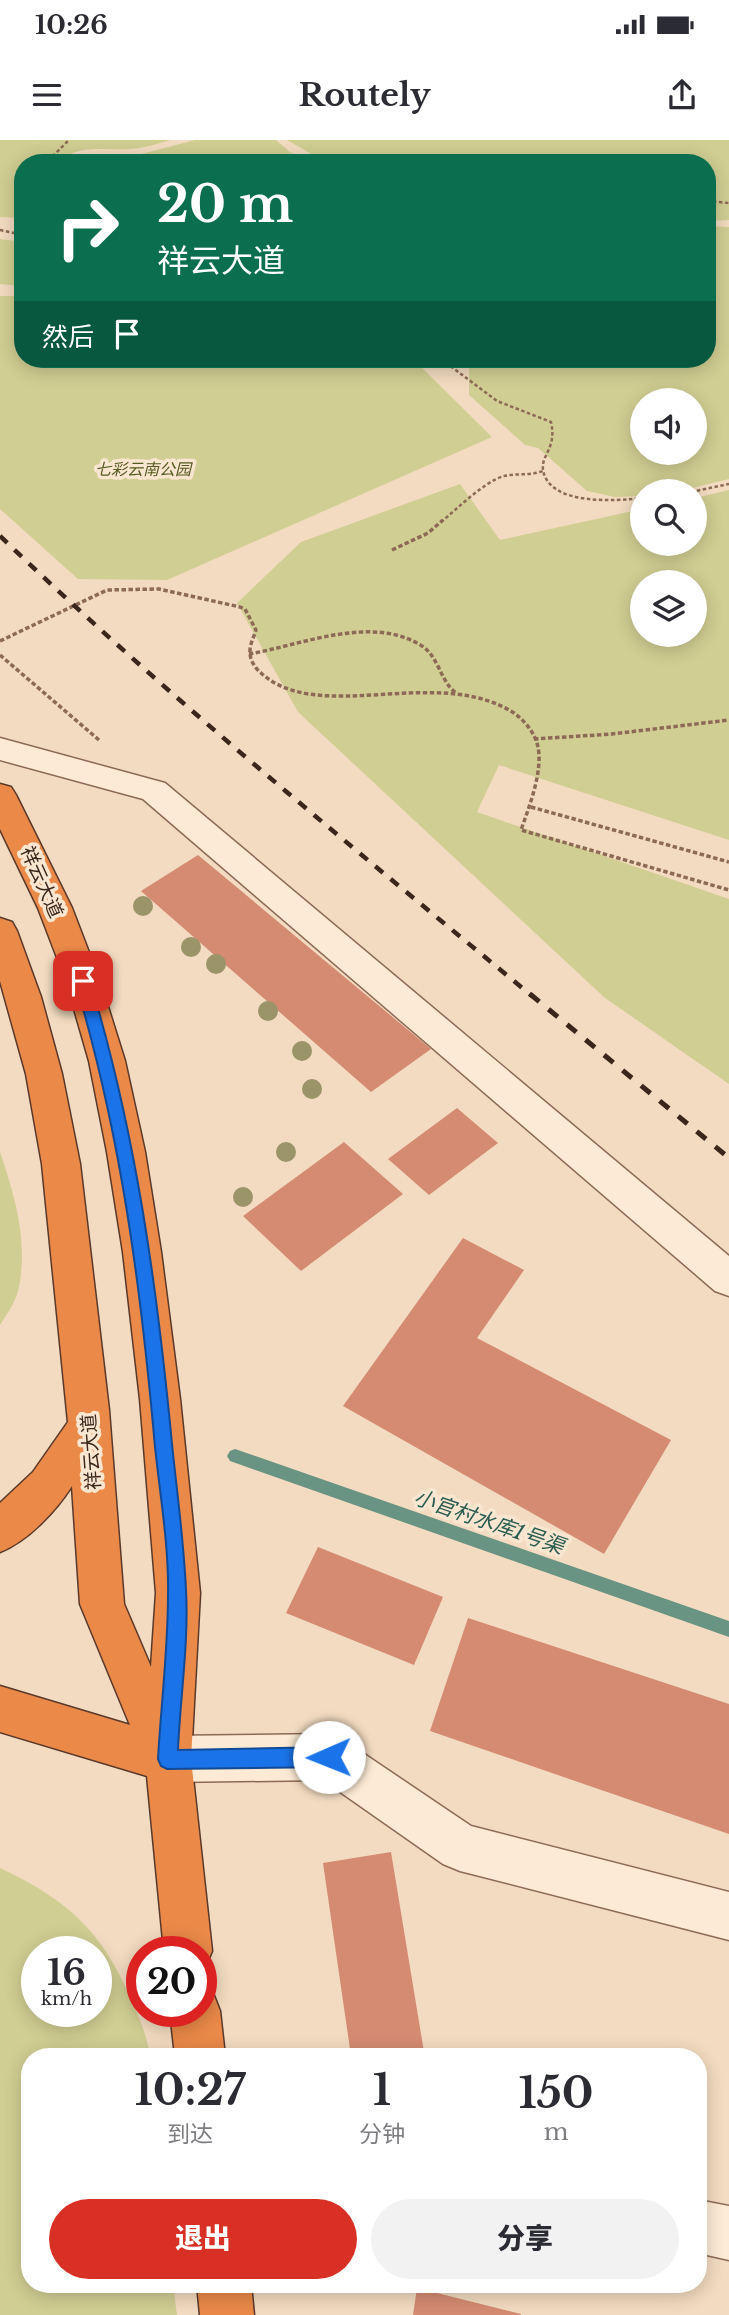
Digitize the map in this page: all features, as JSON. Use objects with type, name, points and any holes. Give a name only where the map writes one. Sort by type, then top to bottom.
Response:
[{"type":"highway","name":"祥云大道","points":[[0,795],[55,908],[83,981],[107,1061],[126,1152],[142,1252],[158,1386],[178,1593],[167,1759],[186,1936]]},
{"type":"highway","name":"祥云大道","points":[[0,931],[23,996],[37,1048],[61,1164],[89,1426],[102,1604],[167,1759]]},
{"type":"highway","points":[[0,1532],[48,1486],[89,1426]]},
{"type":"highway","points":[[0,1709],[167,1759]]},
{"type":"highway","points":[[197,2027],[199,2048]]},
{"type":"highway","points":[[225,2293],[227,2315]]},
{"type":"street","points":[[0,748],[154,791],[729,1279]]},
{"type":"street","points":[[167,1759],[329,1757],[460,1847],[729,1916]]},
{"type":"street","points":[[707,2228],[729,2233]]},
{"type":"path","points":[[55,154],[69,140]]},
{"type":"path","points":[[453,368],[497,401],[551,422],[554,439],[543,463],[543,471],[552,486],[573,496],[630,498]]},
{"type":"path","points":[[392,550],[428,533],[474,495],[503,477],[543,471]]},
{"type":"path","points":[[707,489],[729,484]]},
{"type":"path","points":[[0,641],[107,590],[159,589],[223,601],[245,609],[256,630],[249,654],[261,676],[291,689],[336,696],[415,691],[475,697],[511,709],[529,727],[538,747],[530,807],[522,830],[729,890]]},
{"type":"path","points":[[249,654],[368,632],[405,636],[431,653],[444,685],[460,696]]},
{"type":"path","points":[[0,655],[70,713],[154,791]]},
{"type":"path","points":[[534,739],[612,734],[729,720]]},
{"type":"path","points":[[530,807],[729,862]]},
{"type":"green space","points":[[0,140],[170,140],[136,148],[93,149],[72,154],[14,154],[14,218],[0,217]]},
{"type":"green space","points":[[195,140],[276,140],[293,154],[141,154]]},
{"type":"green space","points":[[287,140],[729,140],[729,220],[716,221],[716,154],[311,154]]},
{"type":"green space","points":[[716,226],[729,227],[729,479],[707,484],[707,479],[630,479],[630,496],[615,497],[587,491],[538,448],[525,445],[469,395],[469,368],[716,368]]},
{"type":"green space","points":[[0,239],[14,241],[14,285],[0,284]]},
{"type":"green space","name":"七彩云南公园","points":[[0,296],[14,296],[14,368],[422,368],[492,437],[167,580],[78,579],[0,509]]},
{"type":"green space","points":[[460,484],[500,540],[630,512],[630,556],[707,556],[707,495],[729,490],[729,840],[499,765],[477,812],[729,899],[729,1084],[605,998],[298,712],[237,603],[301,542]]},
{"type":"green space","points":[[0,1152],[19,1220],[22,1256],[17,1295],[0,1325]]},
{"type":"green space","points":[[0,1868],[45,1892],[80,1920],[94,1936],[21,1936],[21,2027],[112,2027],[112,1961],[126,1987],[126,2027],[142,2027],[148,2048],[21,2048],[21,2293],[174,2293],[177,2315],[0,2315]]},
{"type":"building","points":[[198,855],[431,1049],[371,1092],[141,891]]},
{"type":"building","points":[[457,1108],[498,1143],[429,1195],[388,1159]]},
{"type":"building","points":[[344,1142],[403,1194],[301,1271],[243,1216]]},
{"type":"building","points":[[463,1238],[524,1270],[477,1338],[671,1440],[604,1554],[343,1406]]},
{"type":"building","points":[[318,1547],[443,1597],[414,1665],[286,1613]]},
{"type":"building","points":[[468,1618],[729,1704],[729,1834],[430,1731]]},
{"type":"building","points":[[391,1852],[423,2048],[350,2048],[323,1863]]},
{"type":"building","points":[[416,2293],[437,2293],[521,2314],[521,2315],[413,2315]]},
{"type":"waterway","name":"小官村水库1号渠","points":[[235,1456],[729,1629]]},
{"type":"railway","points":[[0,536],[195,713],[532,996]]},
{"type":"railway","points":[[530,994],[729,1158]]},
{"type":"route","points":[[83,981],[107,1061],[126,1152],[142,1252],[160,1399],[178,1593],[167,1759],[329,1757]]}]
